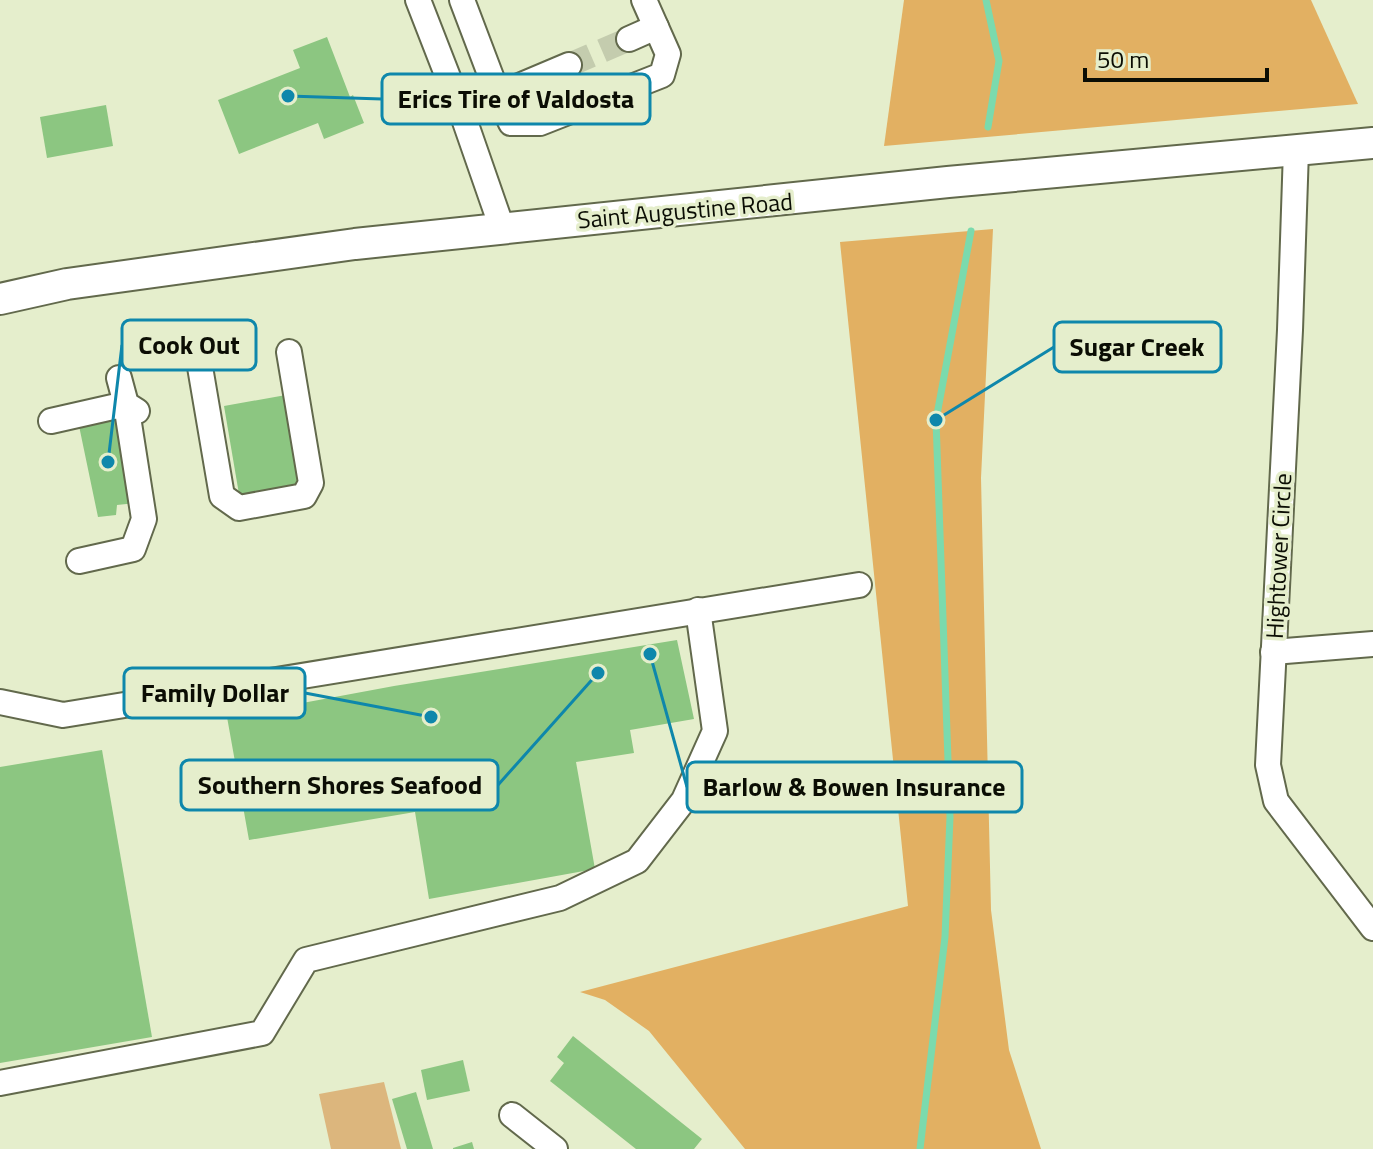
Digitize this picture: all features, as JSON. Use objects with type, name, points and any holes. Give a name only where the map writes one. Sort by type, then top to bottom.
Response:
[{"type":"main road","name":"Saint Augustine Road","points":[[0,299],[67,284],[325,248],[964,181],[1373,143]]},
{"type":"street","points":[[418,0],[502,228]]},
{"type":"street","points":[[462,0],[511,123],[540,123],[662,75],[668,54],[644,0]]},
{"type":"street","points":[[629,39],[656,27]]},
{"type":"street","points":[[498,95],[569,65]]},
{"type":"street","name":"Hightower Circle","points":[[1296,150],[1268,765],[1276,801],[1373,928]]},
{"type":"street","points":[[200,367],[222,496],[239,508],[304,496],[311,483],[289,352]]},
{"type":"street","points":[[79,561],[133,549],[144,519],[119,378]]},
{"type":"street","points":[[51,421],[126,404]]},
{"type":"street","points":[[0,702],[63,715],[859,585]]},
{"type":"street","points":[[0,1083],[262,1033],[306,960],[560,898],[637,861],[684,800],[715,731],[698,610]]},
{"type":"street","points":[[1273,652],[1373,644]]},
{"type":"street","points":[[512,1115],[555,1149]]},
{"type":"shaded area","points":[[904,0],[1311,0],[1358,104],[884,146]]},
{"type":"shaded area","points":[[993,229],[981,478],[991,910],[1009,1050],[1041,1149],[745,1149],[649,1031],[605,1000],[580,992],[908,906],[840,242]]},
{"type":"shaded area","points":[[384,1082],[401,1149],[331,1149],[319,1094]]},
{"type":"building","points":[[327,37],[350,97],[353,95],[364,123],[324,139],[318,123],[239,154],[218,100],[300,68],[293,50]]},
{"type":"building","points":[[106,105],[113,146],[47,158],[40,117]]},
{"type":"building","points":[[286,395],[303,489],[240,500],[224,406]]},
{"type":"building","points":[[120,412],[136,503],[117,505],[116,515],[98,517],[78,421]]},
{"type":"building","points":[[677,640],[694,719],[630,730],[634,753],[576,762],[595,869],[429,899],[415,812],[249,840],[227,717]]},
{"type":"building","points":[[102,750],[152,1037],[0,1063],[0,767]]},
{"type":"building","points":[[573,1036],[702,1139],[694,1149],[636,1149],[550,1081],[564,1063],[557,1057]]},
{"type":"building","points":[[463,1060],[470,1091],[427,1100],[421,1070]]},
{"type":"building","points":[[416,1092],[433,1149],[407,1149],[392,1099]]},
{"type":"building","points":[[472,1142],[474,1149],[453,1149],[453,1148]]},
{"type":"waterway","points":[[986,0],[999,61],[988,127]]},
{"type":"waterway","points":[[920,1149],[945,937],[950,817],[936,420],[971,231]]},
{"type":"tunnel","points":[[569,65],[629,39]]},
{"type":"place","name":"Erics Tire of Valdosta","points":[[288,96]]},
{"type":"place","name":"Sugar Creek","points":[[936,420]]},
{"type":"place","name":"Cook Out","points":[[108,462]]},
{"type":"place","name":"Barlow & Bowen Insurance","points":[[650,654]]},
{"type":"place","name":"Southern Shores Seafood","points":[[598,673]]},
{"type":"place","name":"Family Dollar","points":[[431,717]]}]
